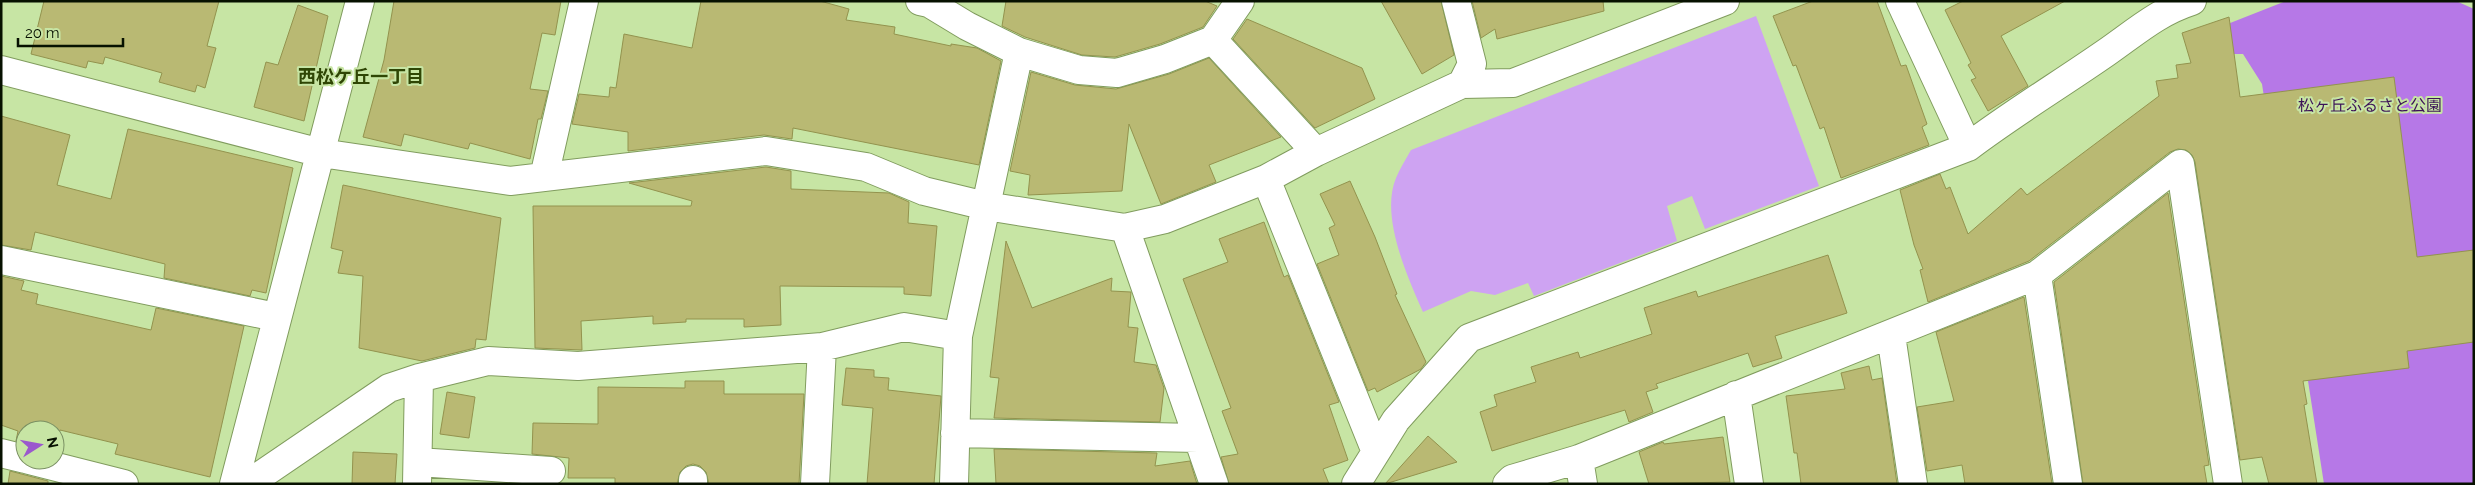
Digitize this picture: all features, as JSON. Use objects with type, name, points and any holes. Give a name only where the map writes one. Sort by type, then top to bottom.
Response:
[{"type":"street","points":[[234,484],[276,317],[321,154],[360,1]]},
{"type":"street","points":[[544,177],[584,1]]},
{"type":"street","points":[[920,1],[928,2],[967,26],[1019,52],[1079,70],[1116,73],[1165,59],[1213,40],[1240,1]]},
{"type":"street","points":[[1456,1],[1472,64],[1462,84]]},
{"type":"street","points":[[1,70],[321,154],[510,181],[766,151],[866,167],[924,191],[986,206],[1125,228],[1165,219],[1266,179],[1316,152],[1462,84],[1514,83],[1725,1]]},
{"type":"street","points":[[1900,1],[1968,147]]},
{"type":"street","points":[[1356,484],[1396,420],[1469,338],[1968,147],[2145,24],[2171,8],[2192,1]]},
{"type":"street","points":[[1213,40],[1316,152]]},
{"type":"street","points":[[954,484],[958,336],[1019,52]]},
{"type":"street","points":[[1507,484],[1512,479],[1581,472],[1736,394],[1891,335],[2037,275],[2180,164],[2228,484]]},
{"type":"street","points":[[1266,179],[1376,452]]},
{"type":"street","points":[[1125,228],[1214,484]]},
{"type":"street","points":[[1,260],[276,317]]},
{"type":"street","points":[[2037,275],[2068,484]]},
{"type":"street","points":[[248,484],[388,388],[419,378],[488,361],[578,366],[822,347],[904,327],[958,336]]},
{"type":"street","points":[[1891,335],[1913,484]]},
{"type":"street","points":[[815,484],[822,347]]},
{"type":"street","points":[[419,378],[417,473],[551,471]]},
{"type":"street","points":[[1736,394],[1749,484]]},
{"type":"street","points":[[955,433],[1198,438]]},
{"type":"street","points":[[1,453],[15,457]]},
{"type":"street","points":[[65,469],[124,484]]},
{"type":"shaded area","points":[[1756,16],[1819,186],[1705,229],[1692,196],[1667,206],[1677,241],[1534,296],[1528,283],[1495,295],[1471,291],[1423,312],[1403,264],[1393,228],[1391,210],[1392,193],[1396,178],[1411,150]]},
{"type":"green space","name":"松ヶ丘ふるさと公園","points":[[2286,1],[2456,1],[2474,9],[2474,484],[2324,484],[2262,84],[2243,54],[2228,54],[2220,27]]},
{"type":"building","points":[[44,1],[219,1],[207,46],[216,48],[205,88],[197,85],[195,92],[159,82],[162,73],[105,57],[103,64],[88,61],[86,68],[31,54]]},
{"type":"building","points":[[394,1],[561,1],[555,35],[542,33],[530,89],[548,91],[541,119],[538,119],[530,159],[470,143],[468,149],[404,134],[401,146],[363,137],[384,60]]},
{"type":"building","points":[[701,1],[820,1],[849,9],[846,20],[895,27],[894,34],[951,46],[951,44],[977,48],[1001,61],[979,165],[793,128],[792,139],[764,135],[628,151],[628,132],[572,124],[579,94],[609,97],[610,87],[616,88],[624,34],[692,48]]},
{"type":"building","points":[[1006,1],[1205,1],[1217,6],[1203,27],[1160,44],[1115,57],[1082,55],[1025,37],[1002,26]]},
{"type":"building","points":[[1381,1],[1441,1],[1454,55],[1422,74]]},
{"type":"building","points":[[1472,1],[1603,1],[1604,11],[1497,39],[1495,29],[1481,38]]},
{"type":"building","points":[[1813,1],[1877,1],[1901,66],[1906,65],[1927,124],[1922,127],[1929,145],[1841,178],[1824,127],[1820,129],[1796,65],[1793,66],[1773,16]]},
{"type":"building","points":[[1963,1],[2065,1],[2001,36],[2028,86],[1988,111],[1971,80],[1976,78],[1968,65],[1971,63],[1945,10]]},
{"type":"building","points":[[298,5],[328,16],[304,121],[254,107],[266,62],[278,65]]},
{"type":"building","points":[[2229,17],[2240,97],[2394,77],[2417,257],[2474,250],[2474,342],[2407,351],[2409,368],[2303,381],[2307,404],[2304,405],[2317,484],[2269,484],[2262,457],[2240,460],[2195,162],[2192,155],[2186,150],[2178,149],[2170,152],[2029,261],[1928,302],[1920,270],[1923,269],[1914,245],[1900,190],[1940,174],[1946,189],[1950,187],[1968,234],[2021,188],[2027,195],[2159,96],[2156,81],[2178,78],[2176,65],[2191,63],[2182,33]]},
{"type":"building","points":[[1247,19],[1362,68],[1375,99],[1315,128],[1233,39]]},
{"type":"building","points":[[1209,58],[1281,137],[1209,165],[1216,182],[1161,204],[1129,124],[1122,191],[1028,195],[1030,175],[1010,171],[1031,72],[1075,85],[1116,89],[1169,74]]},
{"type":"building","points":[[1,116],[70,135],[57,185],[111,199],[128,129],[293,168],[266,293],[252,290],[250,296],[164,278],[165,264],[35,232],[31,250],[1,245]]},
{"type":"building","points":[[766,167],[791,171],[791,189],[889,193],[909,202],[908,223],[937,226],[931,296],[904,294],[904,287],[780,286],[781,325],[744,327],[744,319],[686,319],[686,322],[653,324],[653,316],[581,321],[582,350],[535,348],[533,206],[691,206],[692,201],[629,183]]},
{"type":"building","points":[[1350,181],[1375,237],[1397,294],[1395,295],[1426,362],[1421,369],[1377,392],[1375,388],[1368,391],[1317,264],[1339,255],[1329,228],[1335,225],[1320,194]]},
{"type":"building","points":[[343,185],[501,218],[486,340],[476,339],[475,348],[422,361],[359,348],[363,276],[338,273],[343,251],[331,248]]},
{"type":"building","points":[[2168,193],[2209,465],[2204,466],[2207,484],[2083,484],[2054,282]]},
{"type":"building","points":[[1264,222],[1284,277],[1288,275],[1339,402],[1329,405],[1348,460],[1323,469],[1329,484],[1229,484],[1221,457],[1238,454],[1222,411],[1231,408],[1183,279],[1228,262],[1219,239]]},
{"type":"building","points":[[1006,241],[1032,308],[1112,278],[1111,291],[1131,292],[1128,327],[1138,328],[1134,362],[1156,365],[1164,388],[1160,422],[994,418],[999,378],[990,377]]},
{"type":"building","points":[[1828,255],[1847,313],[1775,336],[1782,358],[1753,367],[1748,353],[1656,384],[1658,388],[1646,392],[1653,412],[1629,422],[1625,410],[1492,451],[1480,412],[1497,406],[1494,395],[1536,382],[1531,367],[1578,352],[1580,358],[1652,334],[1644,308],[1696,291],[1698,297]]},
{"type":"building","points":[[1,276],[24,281],[21,290],[38,294],[36,304],[151,330],[156,308],[244,326],[210,477],[115,454],[118,444],[65,431],[65,420],[15,420],[15,430],[1,425]]},
{"type":"building","points":[[2024,297],[2052,484],[1965,484],[1962,465],[1927,471],[1917,407],[1954,401],[1936,332]]},
{"type":"building","points":[[1869,366],[1872,380],[1882,378],[1897,484],[1801,484],[1797,453],[1794,453],[1786,396],[1845,389],[1841,373]]},
{"type":"building","points":[[846,368],[874,370],[874,377],[889,378],[888,390],[941,396],[934,484],[867,484],[873,408],[842,405]]},
{"type":"building","points":[[685,381],[724,381],[724,394],[804,394],[799,484],[709,484],[706,472],[700,466],[693,464],[686,466],[680,472],[677,484],[615,484],[615,478],[568,478],[569,458],[532,454],[533,423],[598,424],[598,387],[685,388]]},
{"type":"building","points":[[447,392],[475,397],[469,438],[440,434]]},
{"type":"building","points":[[1428,436],[1457,462],[1385,484]]},
{"type":"building","points":[[1723,437],[1730,482],[1649,484],[1639,452],[1663,442],[1664,444]]},
{"type":"building","points":[[994,449],[1157,453],[1155,466],[1190,461],[1197,484],[996,484]]},
{"type":"building","points":[[353,452],[397,454],[395,484],[352,484]]},
{"type":"building","points":[[10,471],[48,481],[48,484],[8,484]]},
{"type":"district","name":"西松ケ丘一丁目","points":[[361,77]]}]
